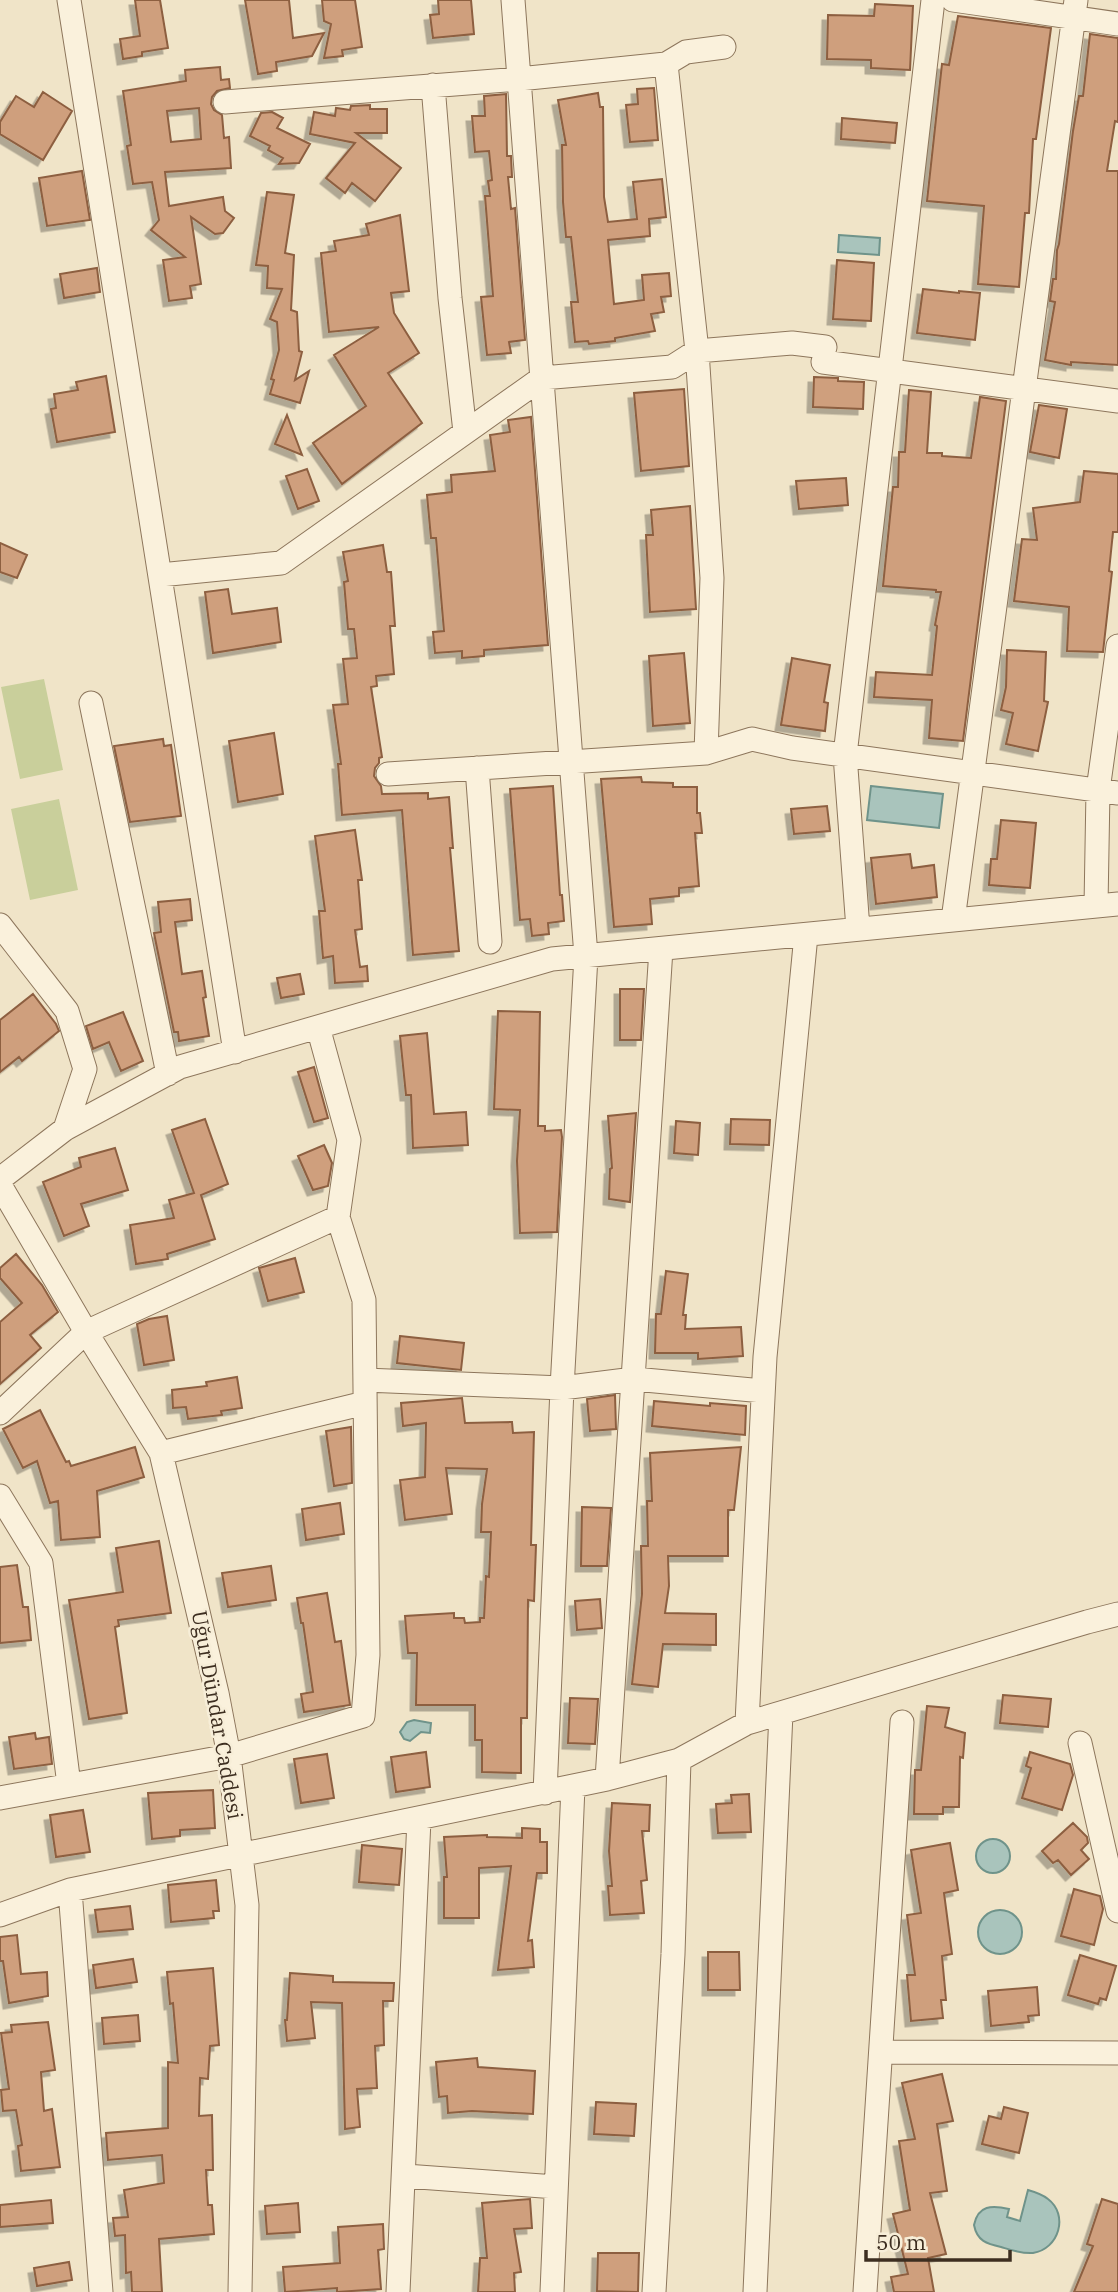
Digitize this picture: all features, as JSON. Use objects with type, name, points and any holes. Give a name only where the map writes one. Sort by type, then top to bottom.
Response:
[{"type":"street","points":[[69,0],[235,1052]]},
{"type":"street","points":[[513,0],[586,956],[562,1388],[545,1793]]},
{"type":"street","points":[[858,929],[845,755],[933,0]]},
{"type":"street","points":[[953,0],[1074,9],[1118,24]]},
{"type":"street","points":[[953,920],[1074,9]]},
{"type":"street","points":[[225,102],[519,79],[666,64],[685,52],[724,47]]},
{"type":"street","points":[[666,64],[697,351],[712,578],[706,753]]},
{"type":"street","points":[[433,85],[450,298],[466,432]]},
{"type":"street","points":[[160,575],[281,563],[542,378],[672,367],[697,351],[792,343],[890,371],[1118,401]]},
{"type":"street","points":[[0,1179],[65,1129],[180,1067],[552,959],[1107,905],[1108,792],[1118,646]]},
{"type":"street","points":[[91,703],[168,1074]]},
{"type":"street","points":[[388,774],[706,753],[752,739],[792,748],[1108,792]]},
{"type":"street","points":[[477,768],[490,942]]},
{"type":"street","points":[[0,925],[67,1011],[71,1023],[85,1069],[65,1129]]},
{"type":"street","points":[[747,1723],[763,1391],[806,934]]},
{"type":"street","points":[[607,1779],[661,949]]},
{"type":"street","points":[[0,1798],[229,1756],[363,1716],[368,1655],[364,1300],[338,1217],[349,1140],[318,1027]]},
{"type":"street","name":"Uğur Dündar Caddesi","points":[[0,1185],[161,1453],[217,1693],[229,1756],[247,1905],[240,2292]]},
{"type":"street","points":[[0,1413],[86,1332],[338,1217]]},
{"type":"street","points":[[161,1453],[365,1391],[562,1388],[634,1379],[763,1391]]},
{"type":"street","points":[[0,1496],[41,1563],[69,1785]]},
{"type":"street","points":[[0,1915],[70,1890],[545,1793],[679,1760],[747,1723],[1118,1614]]},
{"type":"street","points":[[755,2292],[781,1713]]},
{"type":"street","points":[[865,2292],[902,1722]]},
{"type":"street","points":[[1080,1743],[1118,1911]]},
{"type":"street","points":[[653,2292],[673,1954],[679,1760]]},
{"type":"street","points":[[552,2292],[573,1786]]},
{"type":"street","points":[[398,2292],[419,1819]]},
{"type":"street","points":[[70,1890],[101,2292]]},
{"type":"street","points":[[881,2052],[1118,2053]]},
{"type":"street","points":[[405,2176],[556,2187]]},
{"type":"green space","points":[[44,679],[63,770],[20,779],[1,687]]},
{"type":"green space","points":[[59,799],[78,890],[30,900],[11,809]]},
{"type":"water","points":[[839,235],[880,238],[879,255],[838,252]]},
{"type":"water","points":[[871,786],[943,794],[939,828],[867,820]]},
{"type":"water","points":[[414,1720],[431,1723],[430,1733],[421,1732],[410,1741],[404,1739],[400,1732],[407,1722]]},
{"type":"water","points":[[993,1839],[1005,1844],[1010,1856],[1005,1868],[993,1873],[981,1868],[976,1856],[981,1844]]},
{"type":"water","points":[[1000,1910],[1015,1917],[1022,1932],[1015,1947],[1000,1954],[985,1947],[978,1932],[985,1917]]},
{"type":"water","points":[[1028,2190],[1048,2199],[1058,2214],[1058,2230],[1049,2245],[1033,2253],[1025,2253],[983,2241],[974,2225],[979,2213],[992,2207],[1009,2209],[1007,2217],[1020,2221]]},
{"type":"building","points":[[135,0],[160,0],[168,48],[142,52],[142,56],[123,59],[120,39],[140,36]]},
{"type":"building","points":[[245,0],[289,0],[293,38],[324,33],[312,56],[276,62],[277,71],[258,74]]},
{"type":"building","points":[[322,0],[355,0],[362,47],[342,50],[343,56],[324,58],[331,24],[324,21]]},
{"type":"building","points":[[438,0],[471,0],[474,34],[433,38],[430,15],[439,14]]},
{"type":"building","points":[[875,4],[913,6],[910,70],[871,68],[871,60],[827,59],[828,15],[874,16]]},
{"type":"building","points":[[958,16],[1051,28],[1036,139],[1033,139],[1029,213],[1025,213],[1019,287],[978,284],[984,206],[927,201],[942,64],[949,65]]},
{"type":"building","points":[[1090,34],[1118,38],[1118,122],[1115,121],[1107,171],[1118,171],[1118,365],[1071,362],[1071,365],[1045,360],[1055,302],[1050,301],[1053,279],[1056,279],[1057,250],[1073,131],[1079,96],[1083,96]]},
{"type":"building","points":[[220,67],[221,80],[229,79],[230,88],[217,91],[211,104],[214,110],[222,115],[224,138],[229,137],[231,168],[165,172],[169,206],[223,197],[225,211],[234,218],[223,233],[215,234],[191,217],[201,284],[190,286],[192,298],[169,301],[163,260],[185,257],[151,230],[159,220],[152,182],[133,184],[127,146],[131,145],[123,91],[186,81],[185,70]],"holes":[[[199,108],[201,139],[171,142],[167,111]]]},
{"type":"building","points":[[654,88],[658,140],[630,142],[626,105],[638,104],[637,89]]},
{"type":"building","points":[[43,92],[72,111],[43,160],[0,134],[0,122],[16,96],[34,107]]},
{"type":"building","points":[[598,93],[600,107],[603,107],[604,197],[608,222],[637,219],[633,182],[662,179],[666,217],[649,219],[650,236],[608,240],[614,304],[644,300],[642,275],[669,273],[671,296],[661,297],[664,312],[651,314],[655,331],[589,344],[588,341],[575,342],[571,302],[578,302],[571,237],[566,237],[562,145],[566,145],[558,100]]},
{"type":"building","points":[[506,94],[507,156],[511,156],[512,177],[508,177],[511,209],[515,208],[525,340],[509,342],[511,353],[487,355],[481,297],[493,296],[485,196],[490,196],[488,181],[492,180],[489,151],[475,152],[472,116],[485,116],[484,96]]},
{"type":"building","points":[[370,105],[370,109],[387,109],[387,133],[356,133],[401,168],[375,201],[352,183],[345,193],[326,178],[355,143],[310,134],[314,112],[335,116],[336,108],[350,110],[351,106]]},
{"type":"building","points":[[272,112],[283,118],[277,128],[310,144],[299,163],[279,164],[283,158],[268,150],[270,146],[250,136],[261,113]]},
{"type":"building","points":[[842,118],[897,123],[895,143],[841,139]]},
{"type":"building","points":[[82,171],[90,220],[47,226],[39,178]]},
{"type":"building","points":[[267,192],[294,195],[285,253],[294,255],[291,310],[297,312],[299,351],[302,352],[295,380],[309,371],[300,403],[270,394],[279,350],[277,322],[270,319],[282,289],[267,288],[268,266],[256,265]]},
{"type":"building","points":[[400,215],[409,291],[391,293],[394,313],[419,353],[388,373],[422,423],[342,484],[313,443],[366,406],[334,355],[379,327],[329,332],[321,253],[336,251],[334,241],[369,235],[366,224]]},
{"type":"building","points":[[837,260],[874,263],[871,321],[833,319]]},
{"type":"building","points":[[97,268],[100,292],[64,298],[60,274]]},
{"type":"building","points":[[923,289],[980,293],[975,340],[917,333]]},
{"type":"building","points":[[106,376],[115,432],[57,442],[51,409],[56,408],[54,394],[78,390],[76,382]]},
{"type":"building","points":[[814,377],[864,382],[863,409],[813,407]]},
{"type":"building","points":[[684,389],[689,466],[641,471],[634,393]]},
{"type":"building","points":[[909,390],[931,392],[927,453],[942,453],[942,456],[971,458],[980,397],[1006,401],[963,741],[929,738],[932,700],[874,697],[876,672],[932,675],[935,625],[941,592],[883,586],[893,487],[898,487],[899,452],[905,452]]},
{"type":"building","points":[[1039,405],[1067,409],[1059,458],[1030,452]]},
{"type":"building","points":[[287,415],[302,455],[275,444]]},
{"type":"building","points":[[531,417],[548,645],[484,650],[484,656],[462,658],[462,651],[435,653],[433,632],[444,631],[436,538],[431,538],[427,495],[452,492],[451,475],[495,471],[490,435],[510,432],[508,420]]},
{"type":"building","points":[[307,469],[319,501],[298,509],[286,476]]},
{"type":"building","points":[[1084,471],[1118,474],[1118,532],[1113,532],[1109,571],[1112,572],[1103,652],[1067,651],[1069,607],[1014,601],[1022,539],[1037,540],[1033,508],[1080,502]]},
{"type":"building","points":[[846,478],[848,505],[799,509],[796,481]]},
{"type":"building","points":[[690,506],[696,609],[650,612],[646,535],[653,535],[651,510]]},
{"type":"building","points":[[0,543],[27,555],[17,578],[0,572]]},
{"type":"building","points":[[383,545],[387,572],[391,572],[395,626],[390,626],[394,674],[376,676],[377,686],[371,687],[382,757],[379,758],[374,776],[381,786],[382,794],[428,793],[428,799],[449,797],[453,848],[450,848],[459,951],[413,955],[402,810],[342,815],[338,764],[341,764],[333,705],[348,704],[343,659],[357,658],[354,629],[348,629],[344,582],[348,581],[343,552]]},
{"type":"building","points":[[228,589],[232,614],[277,608],[281,642],[213,653],[205,592]]},
{"type":"building","points":[[1007,650],[1046,652],[1044,701],[1048,702],[1038,751],[1006,744],[1013,713],[1001,710],[1006,687]]},
{"type":"building","points":[[684,653],[690,723],[653,726],[649,656]]},
{"type":"building","points":[[792,658],[830,665],[824,702],[828,703],[825,731],[781,725]]},
{"type":"building","points":[[274,733],[283,794],[238,802],[229,741]]},
{"type":"building","points":[[163,739],[164,746],[171,745],[181,816],[130,822],[114,746]]},
{"type":"building","points":[[641,777],[642,782],[673,783],[673,787],[697,787],[697,813],[700,813],[702,833],[695,833],[699,886],[679,888],[679,896],[650,899],[652,924],[614,927],[601,779]]},
{"type":"building","points":[[553,786],[564,921],[548,923],[549,934],[532,936],[530,919],[520,920],[510,789]]},
{"type":"building","points":[[827,806],[830,831],[794,834],[791,809]]},
{"type":"building","points":[[1001,820],[1036,823],[1030,888],[989,885],[991,859],[997,859]]},
{"type":"building","points":[[355,830],[362,880],[358,880],[362,929],[355,930],[360,967],[367,966],[368,981],[335,983],[333,956],[323,958],[319,911],[325,911],[315,836]]},
{"type":"building","points":[[910,854],[912,868],[934,865],[937,897],[876,904],[871,858]]},
{"type":"building","points":[[190,899],[192,920],[175,922],[182,974],[202,971],[209,1036],[179,1041],[178,1032],[174,1032],[154,933],[161,932],[158,902]]},
{"type":"building","points":[[300,974],[304,994],[281,998],[277,978]]},
{"type":"building","points":[[620,989],[644,989],[641,1040],[620,1040]]},
{"type":"building","points":[[33,994],[59,1031],[22,1061],[19,1057],[0,1072],[0,1020]]},
{"type":"building","points":[[498,1011],[540,1012],[538,1126],[545,1126],[545,1131],[561,1130],[562,1137],[557,1232],[520,1233],[517,1161],[520,1110],[494,1109]]},
{"type":"building","points":[[123,1012],[143,1061],[121,1071],[109,1042],[93,1049],[86,1026]]},
{"type":"building","points":[[427,1033],[434,1114],[466,1112],[468,1145],[413,1148],[411,1095],[406,1095],[400,1036]]},
{"type":"building","points":[[314,1067],[328,1118],[314,1122],[298,1072]]},
{"type":"building","points":[[636,1113],[630,1202],[609,1199],[612,1168],[608,1116]]},
{"type":"building","points":[[205,1119],[228,1184],[201,1195],[215,1239],[167,1254],[168,1259],[136,1264],[130,1225],[174,1218],[169,1200],[194,1193],[172,1130]]},
{"type":"building","points":[[731,1119],[770,1120],[769,1145],[730,1144]]},
{"type":"building","points":[[676,1121],[700,1123],[698,1155],[674,1153]]},
{"type":"building","points":[[324,1145],[332,1163],[328,1186],[313,1190],[298,1156]]},
{"type":"building","points":[[115,1148],[128,1190],[81,1204],[89,1226],[64,1236],[43,1182],[81,1167],[79,1158]]},
{"type":"building","points":[[16,1254],[42,1285],[58,1312],[30,1335],[41,1348],[0,1384],[0,1322],[22,1303],[0,1278],[0,1268]]},
{"type":"building","points":[[295,1258],[304,1292],[268,1301],[259,1268]]},
{"type":"building","points":[[666,1271],[688,1274],[683,1315],[686,1315],[685,1329],[741,1327],[743,1356],[698,1359],[698,1353],[655,1353],[656,1314],[661,1314]]},
{"type":"building","points":[[167,1316],[174,1360],[144,1365],[137,1324]]},
{"type":"building","points":[[400,1336],[464,1343],[461,1370],[397,1363]]},
{"type":"building","points":[[237,1377],[242,1408],[221,1411],[222,1415],[188,1419],[186,1407],[173,1408],[172,1390],[207,1386],[206,1382]]},
{"type":"building","points":[[615,1395],[616,1429],[590,1431],[587,1399]]},
{"type":"building","points":[[462,1398],[465,1423],[512,1422],[513,1433],[534,1432],[531,1545],[536,1545],[534,1601],[528,1600],[527,1718],[521,1718],[521,1773],[482,1772],[482,1740],[475,1740],[475,1705],[416,1705],[417,1653],[408,1653],[405,1616],[454,1613],[454,1618],[464,1618],[465,1623],[480,1622],[480,1618],[484,1618],[491,1532],[481,1532],[487,1469],[446,1468],[452,1514],[405,1520],[400,1480],[425,1477],[426,1423],[403,1426],[401,1403]]},
{"type":"building","points":[[654,1401],[746,1406],[745,1435],[652,1426]]},
{"type":"building","points":[[40,1410],[66,1462],[69,1461],[71,1466],[135,1447],[144,1477],[97,1491],[100,1537],[61,1540],[58,1501],[50,1503],[37,1461],[23,1468],[3,1429]]},
{"type":"building","points":[[351,1427],[352,1483],[334,1486],[326,1431]]},
{"type":"building","points":[[741,1447],[734,1510],[728,1510],[728,1556],[668,1556],[669,1586],[665,1613],[716,1614],[716,1645],[663,1644],[658,1687],[632,1684],[642,1594],[641,1546],[648,1546],[647,1501],[652,1501],[650,1453]]},
{"type":"building","points":[[340,1503],[344,1534],[306,1540],[302,1509]]},
{"type":"building","points":[[582,1507],[611,1508],[607,1566],[581,1566]]},
{"type":"building","points":[[159,1541],[171,1613],[118,1620],[119,1626],[115,1627],[127,1713],[89,1719],[69,1600],[123,1592],[116,1548]]},
{"type":"building","points":[[17,1565],[23,1607],[28,1607],[31,1640],[0,1643],[0,1567]]},
{"type":"building","points":[[271,1566],[276,1600],[228,1607],[222,1573]]},
{"type":"building","points":[[327,1593],[335,1642],[341,1641],[350,1705],[304,1712],[301,1694],[313,1692],[297,1598]]},
{"type":"building","points":[[600,1599],[602,1628],[577,1630],[575,1601]]},
{"type":"building","points":[[1003,1695],[1051,1699],[1048,1727],[1000,1723]]},
{"type":"building","points":[[570,1698],[598,1699],[595,1744],[568,1743]]},
{"type":"building","points":[[927,1706],[949,1708],[945,1727],[965,1733],[963,1758],[960,1757],[959,1807],[943,1807],[943,1814],[914,1814],[915,1770],[921,1770]]},
{"type":"building","points":[[35,1733],[36,1739],[49,1737],[52,1764],[14,1769],[9,1737]]},
{"type":"building","points":[[426,1752],[430,1787],[396,1792],[391,1757]]},
{"type":"building","points":[[1030,1752],[1070,1764],[1073,1775],[1062,1810],[1022,1798],[1031,1768],[1026,1766]]},
{"type":"building","points":[[327,1754],[334,1798],[301,1803],[294,1759]]},
{"type":"building","points":[[213,1790],[215,1828],[180,1830],[180,1836],[152,1839],[148,1793]]},
{"type":"building","points":[[749,1794],[751,1832],[718,1833],[716,1804],[732,1803],[731,1795]]},
{"type":"building","points":[[612,1803],[650,1805],[649,1831],[642,1831],[647,1880],[641,1881],[644,1913],[610,1915],[608,1886],[612,1886],[609,1851]]},
{"type":"building","points":[[83,1810],[90,1852],[56,1857],[50,1815]]},
{"type":"building","points":[[1073,1823],[1087,1837],[1088,1843],[1081,1850],[1089,1859],[1071,1875],[1058,1860],[1053,1863],[1042,1851]]},
{"type":"building","points":[[522,1828],[540,1829],[540,1842],[547,1842],[547,1873],[537,1873],[528,1941],[532,1940],[534,1967],[498,1970],[511,1866],[479,1868],[479,1918],[444,1918],[444,1877],[447,1877],[444,1837],[487,1835],[522,1838]]},
{"type":"building","points":[[950,1843],[958,1890],[944,1893],[952,1954],[942,1956],[946,2000],[941,2000],[943,2018],[911,2021],[907,1975],[915,1975],[907,1915],[921,1913],[911,1850]]},
{"type":"building","points":[[362,1845],[402,1849],[399,1885],[359,1882]]},
{"type":"building","points":[[216,1880],[219,1911],[213,1911],[214,1918],[171,1922],[168,1885]]},
{"type":"building","points":[[1074,1889],[1100,1896],[1103,1909],[1094,1945],[1061,1936]]},
{"type":"building","points":[[130,1906],[133,1929],[98,1932],[95,1910]]},
{"type":"building","points":[[17,1935],[21,1974],[47,1972],[48,1996],[9,2003],[3,1961],[0,1961],[0,1937]]},
{"type":"building","points":[[708,1952],[739,1952],[740,1990],[708,1990]]},
{"type":"building","points":[[1080,1955],[1116,1966],[1106,2000],[1100,1998],[1098,2004],[1068,1995]]},
{"type":"building","points":[[133,1959],[137,1982],[96,1988],[93,1965]]},
{"type":"building","points":[[213,1968],[219,2045],[210,2046],[208,2079],[200,2078],[199,2116],[212,2115],[213,2170],[206,2170],[208,2205],[212,2205],[214,2234],[159,2239],[162,2292],[132,2292],[131,2272],[126,2273],[125,2235],[115,2236],[113,2218],[128,2217],[124,2190],[164,2183],[162,2155],[108,2160],[106,2133],[168,2128],[168,2062],[178,2063],[173,2003],[170,2004],[167,1972]]},
{"type":"building","points":[[290,1973],[333,1976],[333,1982],[394,1983],[393,2001],[383,2001],[384,2045],[375,2046],[377,2088],[357,2089],[360,2127],[345,2129],[342,2003],[311,2002],[315,2038],[287,2041],[285,2020]]},
{"type":"building","points":[[1037,1987],[1039,2015],[1028,2016],[1029,2022],[991,2026],[988,1991]]},
{"type":"building","points":[[138,2015],[140,2041],[104,2044],[102,2018]]},
{"type":"building","points":[[48,2022],[55,2070],[41,2072],[44,2111],[52,2109],[60,2167],[21,2171],[18,2146],[22,2145],[16,2110],[3,2111],[1,2090],[9,2089],[1,2033],[12,2032],[11,2025]]},
{"type":"building","points":[[477,2058],[478,2067],[535,2071],[533,2114],[472,2111],[448,2113],[447,2096],[439,2097],[436,2062]]},
{"type":"building","points":[[942,2074],[953,2121],[937,2124],[947,2191],[930,2193],[946,2254],[928,2258],[934,2292],[894,2292],[891,2277],[908,2274],[893,2214],[910,2210],[899,2141],[915,2139],[902,2083]]},
{"type":"building","points":[[596,2102],[636,2104],[634,2136],[594,2134]]},
{"type":"building","points":[[1004,2107],[1028,2113],[1019,2153],[982,2144],[989,2116],[1001,2119]]},
{"type":"building","points":[[530,2199],[532,2228],[514,2229],[521,2272],[514,2273],[515,2292],[478,2292],[480,2258],[487,2258],[482,2203]]},
{"type":"building","points":[[1102,2199],[1118,2204],[1118,2292],[1074,2292],[1093,2246],[1087,2244]]},
{"type":"building","points":[[51,2200],[53,2223],[0,2227],[0,2205]]},
{"type":"building","points":[[298,2203],[300,2232],[267,2234],[265,2206]]},
{"type":"building","points":[[383,2224],[384,2249],[378,2250],[381,2289],[337,2292],[337,2288],[285,2292],[283,2267],[340,2263],[338,2227]]},
{"type":"building","points":[[598,2253],[639,2253],[638,2292],[597,2291]]},
{"type":"building","points":[[69,2262],[72,2280],[37,2286],[34,2268]]}]
